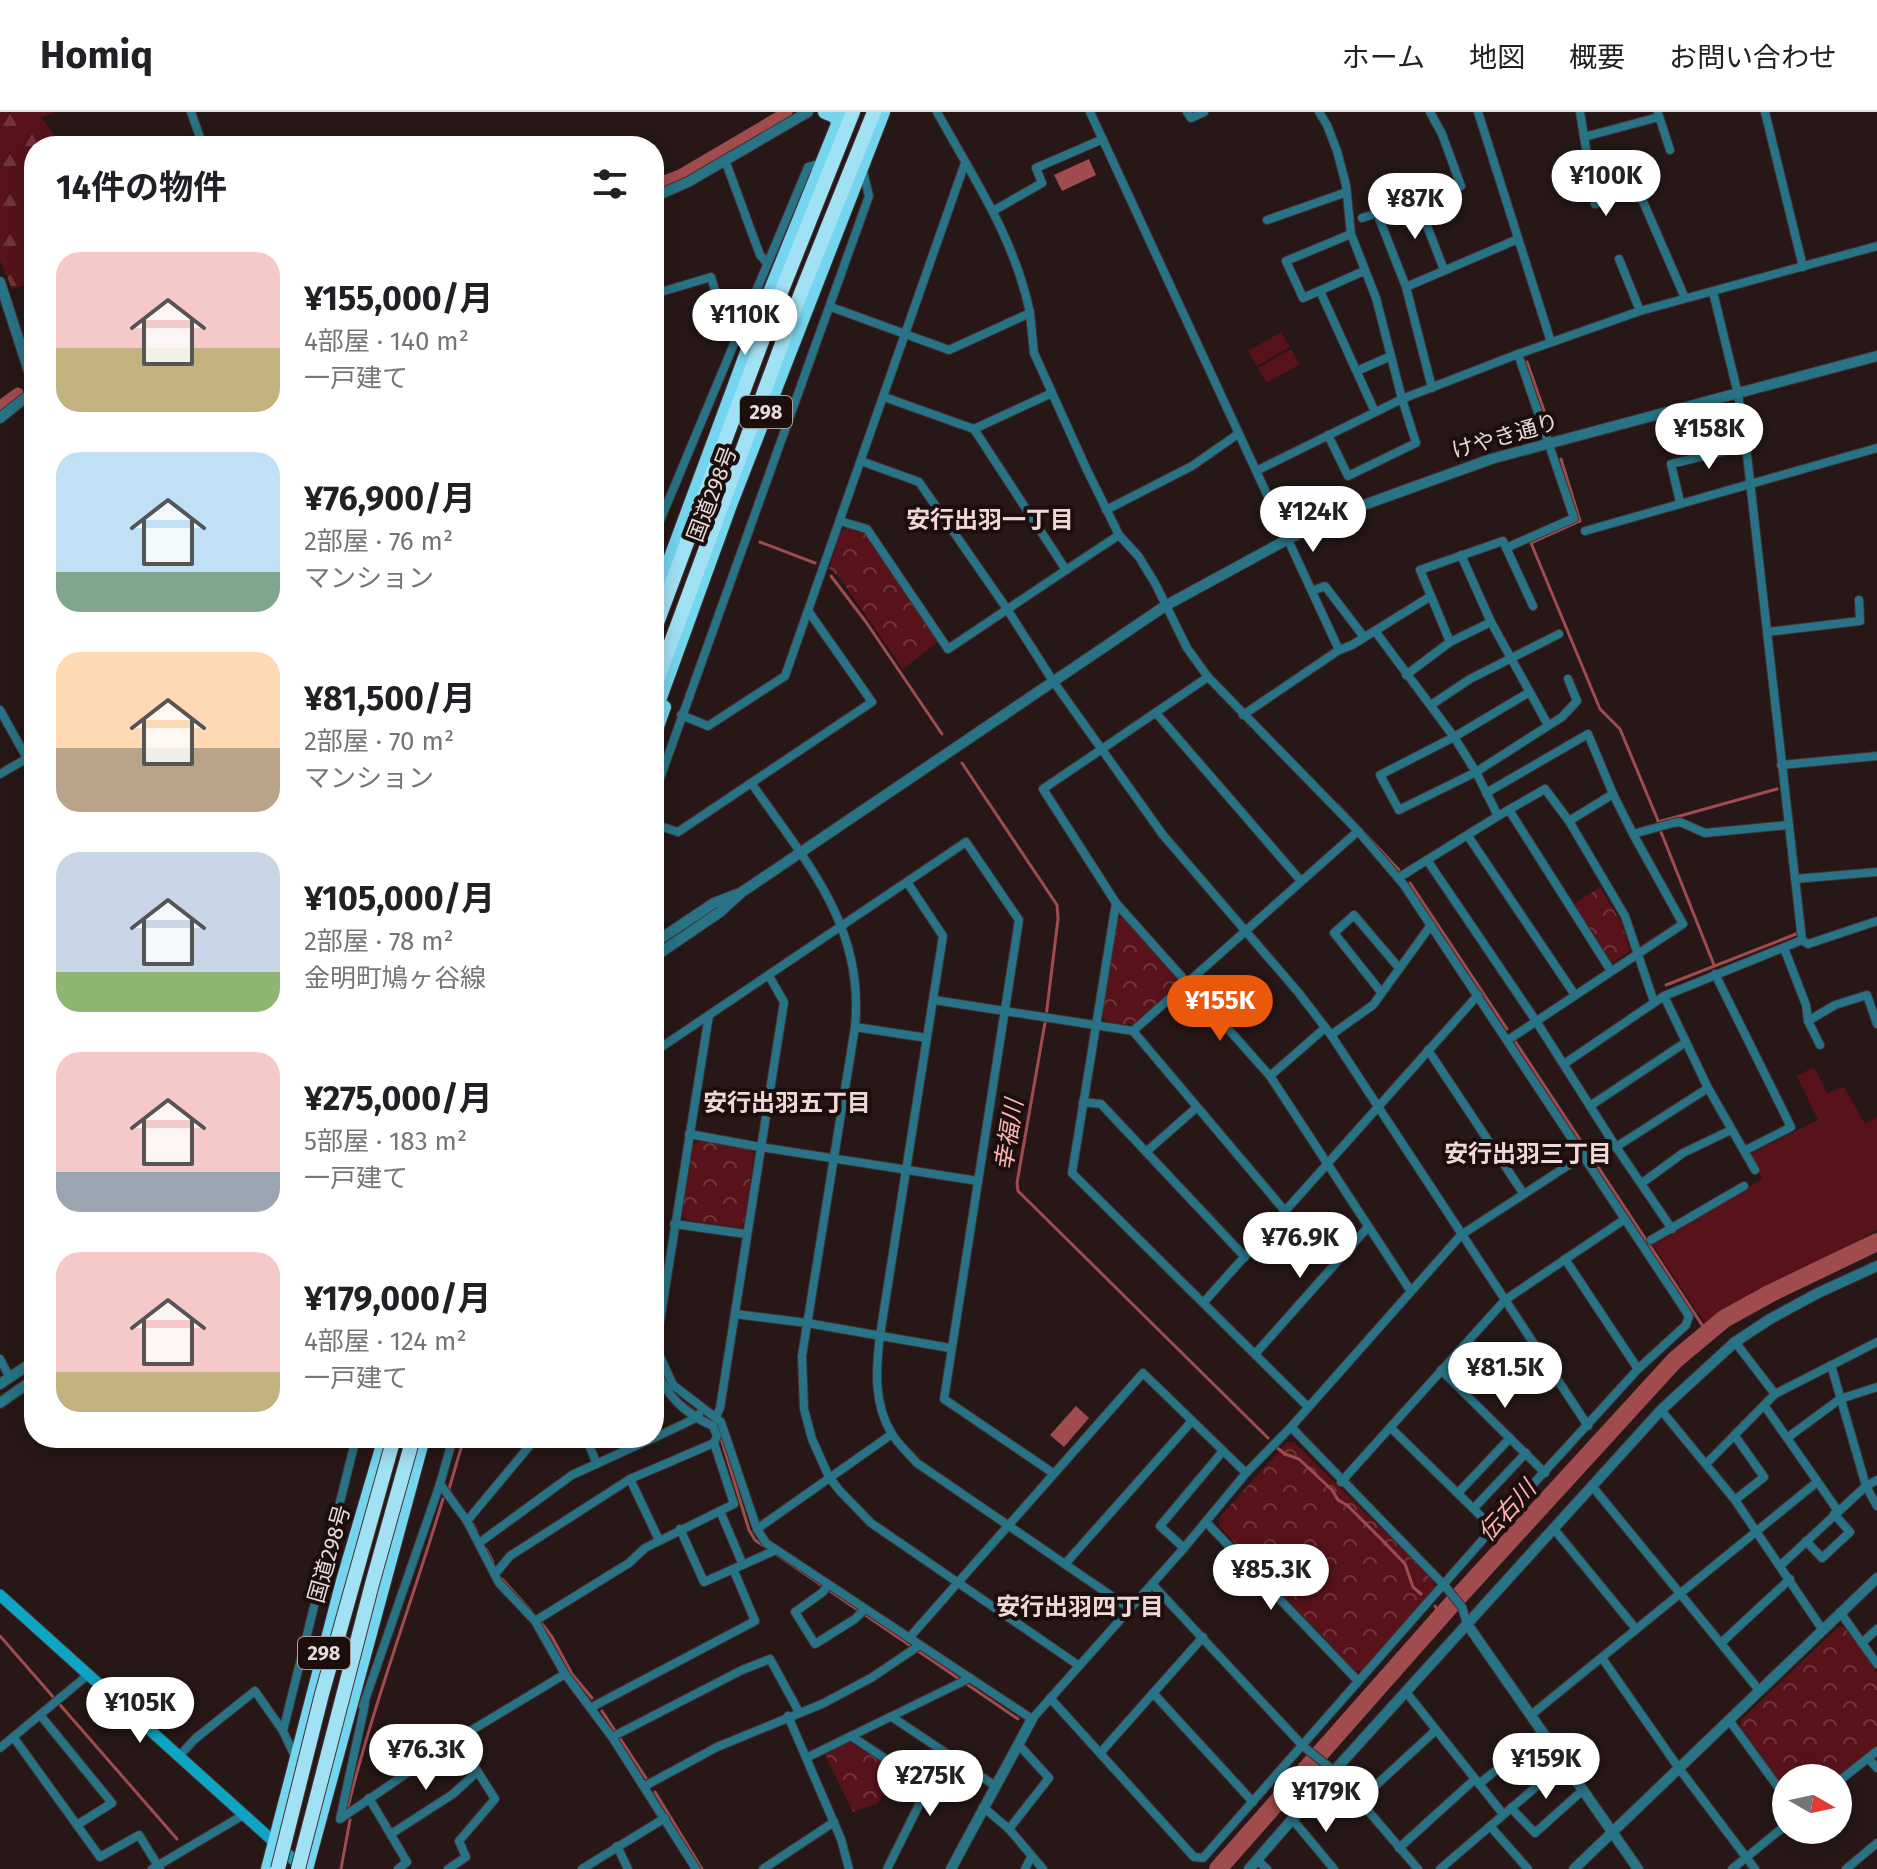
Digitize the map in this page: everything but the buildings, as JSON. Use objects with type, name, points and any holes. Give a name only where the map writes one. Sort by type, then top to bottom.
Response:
[{"type":"highway","points":[[825,112],[840,117]]},
{"type":"highway","points":[[664,604],[764,335],[853,112]]},
{"type":"highway","points":[[664,661],[792,317],[874,112]]},
{"type":"highway","name":"国道298号","points":[[664,686],[730,505],[883,112]]},
{"type":"highway","name":"国道298号","points":[[664,575],[840,117]]},
{"type":"highway","points":[[664,564],[696,486]]},
{"type":"highway","points":[[664,705],[730,505]]},
{"type":"highway","points":[[343,1581],[376,1448]]},
{"type":"highway","name":"国道298号","points":[[268,1869],[343,1581],[382,1448]]},
{"type":"highway","points":[[278,1869],[322,1694],[391,1448]]},
{"type":"highway","points":[[298,1869],[410,1448]]},
{"type":"highway","name":"298","points":[[305,1869],[382,1581],[422,1448]]},
{"type":"main road","points":[[0,1595],[305,1869]]},
{"type":"street","points":[[191,112],[199,136]]},
{"type":"street","points":[[664,193],[688,182],[808,112]]},
{"type":"street","points":[[937,112],[993,211],[1015,257],[1030,313],[1034,353],[1106,510],[1119,535],[1139,557],[1156,585],[1187,648],[1208,677],[1358,831],[1398,878],[1689,1316],[1686,1325],[1638,1369],[1493,1528],[1203,1858],[1194,1857],[1050,1698]]},
{"type":"street","points":[[1090,112],[1339,650]]},
{"type":"street","points":[[1187,112],[1191,118],[1204,112]]},
{"type":"street","points":[[1319,112],[1337,151],[1347,192],[1351,234],[1376,298],[1416,443],[1348,476],[1328,435]]},
{"type":"street","points":[[1362,218],[1461,186],[1442,134],[1430,112]]},
{"type":"street","points":[[1478,112],[1551,342]]},
{"type":"street","points":[[1580,112],[1595,204],[1638,190],[1685,298]]},
{"type":"street","points":[[1765,112],[1803,267]]},
{"type":"street","points":[[1584,137],[1659,114],[1670,150]]},
{"type":"street","points":[[993,211],[1042,183],[1036,168],[1103,139]]},
{"type":"street","points":[[725,160],[760,255],[767,263]]},
{"type":"street","points":[[664,511],[808,167],[821,163]]},
{"type":"street","points":[[681,715],[708,726],[785,676],[965,163]]},
{"type":"street","points":[[664,765],[869,196],[862,167]]},
{"type":"street","points":[[1267,220],[1347,192]]},
{"type":"street","points":[[1417,200],[1444,270]]},
{"type":"street","points":[[1377,213],[1406,287],[1432,388]]},
{"type":"street","points":[[1351,234],[1286,261],[1303,298],[1364,271]]},
{"type":"street","points":[[1406,287],[1518,239]]},
{"type":"street","points":[[1256,471],[1402,399],[1551,342],[1640,311],[1877,246]]},
{"type":"street","points":[[1619,259],[1640,311]]},
{"type":"street","points":[[664,291],[711,277],[726,326],[737,334]]},
{"type":"street","points":[[0,282],[24,358]]},
{"type":"street","points":[[1320,291],[1375,412]]},
{"type":"street","points":[[1713,292],[1738,394],[1751,482],[1802,940],[1808,944],[1822,941],[1877,921]]},
{"type":"street","points":[[831,307],[949,350],[1030,313]]},
{"type":"street","points":[[1506,548],[1574,518],[1518,354]]},
{"type":"street","points":[[1357,371],[1391,356]]},
{"type":"street","name":"けやき通り","points":[[742,892],[1165,606],[1288,539],[1350,510],[1491,459],[1877,356]]},
{"type":"street","points":[[974,429],[1052,393]]},
{"type":"street","points":[[884,397],[974,429],[1066,570]]},
{"type":"street","points":[[0,418],[24,398]]},
{"type":"street","points":[[1106,510],[1192,466],[1238,434]]},
{"type":"street","points":[[1680,502],[1671,464],[1746,446]]},
{"type":"street","points":[[1585,531],[1877,448]]},
{"type":"street","points":[[861,461],[919,482],[1053,681],[1163,835],[1328,1031],[1588,1426]]},
{"type":"street","points":[[840,521],[867,529],[948,649],[1119,535]]},
{"type":"street","points":[[1450,642],[1420,570],[1503,541],[1533,606]]},
{"type":"street","points":[[1461,555],[1491,622],[1548,725]]},
{"type":"street","points":[[1312,591],[1325,586],[1364,637]]},
{"type":"street","points":[[1243,715],[1339,650],[1431,596]]},
{"type":"street","points":[[1767,632],[1860,621],[1859,600]]},
{"type":"street","points":[[664,827],[678,832],[872,702],[809,612]]},
{"type":"street","points":[[1406,675],[1450,642],[1491,622]]},
{"type":"street","points":[[1375,631],[1454,737],[1498,816]]},
{"type":"street","points":[[1431,705],[1509,657],[1559,634]]},
{"type":"street","points":[[1208,677],[1043,789],[1116,903],[1270,1076],[1410,1290]]},
{"type":"street","points":[[1528,693],[1454,737],[1380,775],[1399,810],[1476,772],[1562,717],[1577,701],[1568,679]]},
{"type":"street","points":[[0,710],[24,755]]},
{"type":"street","points":[[1156,713],[1301,881]]},
{"type":"street","points":[[1486,793],[1588,734],[1613,794],[1683,924],[1508,1040]]},
{"type":"street","points":[[1781,765],[1877,756]]},
{"type":"street","points":[[0,774],[24,760]]},
{"type":"street","points":[[752,784],[800,853],[843,925],[856,975],[855,1027],[801,1375],[804,1409],[812,1439],[829,1477],[871,1523],[1078,1665]]},
{"type":"street","points":[[1398,878],[1545,789],[1569,821],[1625,916],[1654,1002]]},
{"type":"street","points":[[1569,821],[1613,794]]},
{"type":"street","points":[[1509,810],[1611,971]]},
{"type":"street","points":[[1633,834],[1680,822],[1705,833],[1788,825]]},
{"type":"street","points":[[1133,1031],[1358,831]]},
{"type":"street","points":[[1468,836],[1575,995]]},
{"type":"street","points":[[664,1045],[966,842],[1019,920],[944,1399],[1053,1473]]},
{"type":"street","points":[[1427,860],[1672,1229]]},
{"type":"street","points":[[1795,879],[1877,872]]},
{"type":"street","points":[[907,882],[943,936],[880,1335],[876,1374],[882,1413],[892,1434],[917,1463],[1129,1608]]},
{"type":"street","points":[[664,936],[714,903],[742,892]]},
{"type":"street","points":[[664,950],[720,912],[742,892]]},
{"type":"street","points":[[1116,903],[1072,1173],[1308,1407]]},
{"type":"street","points":[[1381,992],[1334,933],[1354,915],[1399,968]]},
{"type":"street","points":[[1270,1076],[1328,1031],[1373,1005],[1431,925]]},
{"type":"street","points":[[1564,1064],[1664,996],[1802,940]]},
{"type":"street","points":[[1784,948],[1806,1005],[1808,1021],[1820,1045]]},
{"type":"street","points":[[1715,974],[1791,1127],[1744,1151]]},
{"type":"street","points":[[716,1417],[720,1408],[784,1002],[769,976]]},
{"type":"street","points":[[1204,1302],[1478,995]]},
{"type":"street","points":[[1808,1021],[1835,1005],[1867,995],[1875,1010],[1877,1024]]},
{"type":"street","points":[[1664,996],[1708,1088],[1755,1170]]},
{"type":"street","points":[[934,1000],[1133,1031],[1285,1211]]},
{"type":"street","points":[[664,1288],[709,1015]]},
{"type":"street","points":[[855,1027],[927,1038]]},
{"type":"street","points":[[1590,1106],[1686,1042]]},
{"type":"street","points":[[1428,1050],[1523,1193]]},
{"type":"street","points":[[1616,1147],[1708,1088]]},
{"type":"street","points":[[1083,1102],[1101,1104],[1245,1257]]},
{"type":"street","points":[[1146,1152],[1196,1108]]},
{"type":"street","points":[[1642,1183],[1683,1153],[1731,1130]]},
{"type":"street","points":[[689,1134],[978,1181]]},
{"type":"street","points":[[951,1869],[1032,1719],[1184,1548],[1246,1473],[1291,1427],[1461,1235],[1584,1155]]},
{"type":"street","points":[[1651,1240],[1744,1186]]},
{"type":"street","points":[[1341,1482],[1505,1300],[1625,1219]]},
{"type":"street","points":[[674,1224],[746,1234]]},
{"type":"street","points":[[1256,1353],[1368,1227]]},
{"type":"street","points":[[1565,1259],[1638,1369]]},
{"type":"street","points":[[1249,1869],[1333,1771],[1661,1410],[1714,1358],[1770,1319],[1877,1266]]},
{"type":"street","points":[[735,1314],[950,1348]]},
{"type":"street","points":[[1735,1342],[1775,1394]]},
{"type":"street","points":[[1706,1464],[1775,1394],[1877,1342]]},
{"type":"street","points":[[0,1359],[5,1381],[24,1368]]},
{"type":"street","points":[[664,1365],[673,1385],[721,1422],[757,1529],[766,1543],[1032,1719]]},
{"type":"street","points":[[1831,1365],[1866,1486],[1877,1506]]},
{"type":"street","points":[[1441,1370],[1545,1473]]},
{"type":"street","points":[[909,1638],[1143,1373],[1246,1473]]},
{"type":"street","points":[[0,1403],[24,1386]]},
{"type":"street","points":[[535,1621],[629,1563],[645,1548],[734,1504],[714,1443],[717,1436],[713,1426],[696,1418],[664,1387]]},
{"type":"street","points":[[1787,1438],[1840,1399],[1877,1387]]},
{"type":"street","points":[[1764,1405],[1850,1532],[1822,1558],[1806,1541]]},
{"type":"street","points":[[664,1433],[696,1418],[702,1410]]},
{"type":"street","points":[[1661,1410],[1735,1500],[1822,1629]]},
{"type":"street","points":[[1065,1564],[1192,1421]]},
{"type":"street","points":[[1291,1427],[1462,1607],[1467,1624],[1638,1869]]},
{"type":"street","points":[[1391,1428],[1493,1528]]},
{"type":"street","points":[[757,1529],[892,1434]]},
{"type":"street","points":[[1735,1436],[1764,1477],[1735,1500]]},
{"type":"street","points":[[1458,1493],[1510,1438]]},
{"type":"street","points":[[495,1574],[510,1556],[630,1479],[714,1443]]},
{"type":"street","points":[[283,1731],[354,1448]]},
{"type":"street","points":[[450,1448],[365,1704],[340,1819],[457,1739],[565,1674]]},
{"type":"street","points":[[467,1521],[528,1448]]},
{"type":"street","points":[[590,1448],[597,1464]]},
{"type":"street","points":[[479,1543],[572,1475],[632,1448]]},
{"type":"street","points":[[1184,1548],[1160,1526],[1223,1451]]},
{"type":"street","points":[[1474,1508],[1526,1453]]},
{"type":"street","points":[[630,1479],[659,1540]]},
{"type":"street","points":[[1781,1565],[1866,1486],[1877,1480]]},
{"type":"street","points":[[1531,1715],[1817,1482]]},
{"type":"street","points":[[440,1484],[467,1521],[499,1583],[535,1621],[565,1674],[592,1707],[696,1869]]},
{"type":"street","points":[[1592,1486],[1759,1690]]},
{"type":"street","points":[[720,1511],[743,1565]]},
{"type":"street","points":[[1206,1522],[1358,1681]]},
{"type":"street","points":[[680,1529],[704,1582],[776,1550]]},
{"type":"street","points":[[1554,1529],[1636,1629]]},
{"type":"street","points":[[592,1707],[755,1621],[734,1571]]},
{"type":"street","points":[[1574,1869],[1877,1578]]},
{"type":"street","points":[[1721,1643],[1790,1579]]},
{"type":"street","points":[[1152,1584],[1304,1746],[1333,1771],[1418,1869]]},
{"type":"street","points":[[828,1585],[795,1612],[815,1644],[855,1619],[865,1609]]},
{"type":"street","points":[[1840,1612],[1877,1664]]},
{"type":"street","points":[[1862,1643],[1877,1629]]},
{"type":"street","points":[[1101,1752],[1203,1637]]},
{"type":"street","points":[[645,1786],[717,1747],[822,1704],[871,1678],[920,1645]]},
{"type":"street","points":[[1602,1658],[1678,1767],[1755,1869]]},
{"type":"street","points":[[612,1737],[742,1670],[770,1659],[799,1712]]},
{"type":"street","points":[[0,1748],[89,1674]]},
{"type":"street","points":[[806,1758],[970,1678]]},
{"type":"street","points":[[179,1756],[196,1738],[255,1691],[283,1731],[296,1760]]},
{"type":"street","points":[[1406,1692],[1477,1781],[1535,1833],[1583,1790]]},
{"type":"street","points":[[1153,1693],[1253,1802]]},
{"type":"street","points":[[344,1720],[365,1704]]},
{"type":"street","points":[[41,1716],[112,1803],[77,1825]]},
{"type":"street","points":[[788,1716],[834,1822],[849,1869]]},
{"type":"street","points":[[892,1717],[994,1785]]},
{"type":"street","points":[[1729,1720],[1772,1779]]},
{"type":"street","points":[[1360,1800],[1436,1730]]},
{"type":"street","points":[[1399,1848],[1477,1781],[1543,1732]]},
{"type":"street","points":[[851,1736],[928,1787]]},
{"type":"street","points":[[14,1738],[100,1857],[139,1835],[157,1868],[245,1814]]},
{"type":"street","points":[[448,1869],[466,1857],[459,1841],[495,1799],[457,1739]]},
{"type":"street","points":[[1009,1829],[1049,1778],[1019,1745]]},
{"type":"street","points":[[1852,1771],[1877,1751]]},
{"type":"street","points":[[887,1869],[945,1753]]},
{"type":"street","points":[[1868,1758],[1877,1768]]},
{"type":"street","points":[[1440,1869],[1564,1763]]},
{"type":"street","points":[[391,1834],[453,1794],[477,1772]]},
{"type":"street","points":[[369,1798],[407,1862],[398,1869]]},
{"type":"street","points":[[983,1807],[1009,1829],[1043,1869]]},
{"type":"street","points":[[582,1869],[665,1818]]},
{"type":"street","points":[[1293,1820],[1334,1869]]},
{"type":"street","points":[[763,1869],[777,1865],[834,1822]]},
{"type":"street","points":[[1490,1826],[1528,1869]]},
{"type":"street","points":[[1732,1869],[1772,1836]]},
{"type":"street","points":[[1846,1869],[1877,1843]]},
{"type":"street","points":[[617,1846],[628,1869]]},
{"type":"street","points":[[1025,1869],[1031,1857]]},
{"type":"street","points":[[1257,1860],[1267,1869]]},
{"type":"green space","points":[[0,112],[55,112],[41,118],[55,136],[24,136],[24,285],[12,289],[0,260]]},
{"type":"green space","points":[[1281,332],[1290,347],[1257,366],[1248,351]]},
{"type":"green space","points":[[1291,349],[1300,364],[1267,383],[1258,368]]},
{"type":"green space","points":[[848,528],[865,534],[938,642],[903,669],[840,578],[829,569],[841,531]]},
{"type":"green space","points":[[1600,887],[1622,924],[1630,951],[1612,963],[1574,904]]},
{"type":"green space","points":[[1125,916],[1178,977],[1178,985],[1135,1023],[1124,1025],[1106,1022],[1102,1015],[1118,919]]},
{"type":"green space","points":[[1814,1067],[1827,1093],[1844,1087],[1865,1124],[1877,1117],[1877,1230],[1747,1296],[1706,1325],[1653,1245],[1762,1179],[1750,1154],[1818,1120],[1797,1076]]},
{"type":"green space","points":[[699,1141],[749,1149],[754,1155],[744,1224],[739,1228],[687,1220],[682,1214],[693,1145]]},
{"type":"green space","points":[[1287,1442],[1294,1442],[1434,1581],[1435,1591],[1362,1671],[1354,1670],[1219,1526],[1220,1517]]},
{"type":"green space","points":[[1839,1626],[1844,1627],[1877,1672],[1877,1745],[1852,1765],[1772,1764],[1772,1771],[1740,1726],[1740,1721]]},
{"type":"green space","points":[[850,1741],[895,1770],[878,1803],[853,1812],[825,1754]]},
{"type":"shaded area","points":[[1089,159],[1096,175],[1062,191],[1054,175]]},
{"type":"shaded area","points":[[1076,1406],[1089,1418],[1064,1447],[1050,1435]]},
{"type":"waterway","points":[[664,181],[680,175],[787,112]]},
{"type":"waterway","points":[[1527,362],[1549,425]]},
{"type":"waterway","points":[[0,406],[18,393]]},
{"type":"waterway","points":[[1561,459],[1580,521],[1531,543],[1600,709],[1620,729],[1659,823]]},
{"type":"waterway","name":"幸福川","points":[[760,542],[815,563]]},
{"type":"waterway","name":"幸福川","points":[[831,576],[942,734]]},
{"type":"waterway","name":"幸福川","points":[[962,763],[1057,905],[1046,1017],[1018,1191],[1268,1438]]},
{"type":"waterway","points":[[1658,822],[1777,789]]},
{"type":"waterway","points":[[1338,805],[1399,870]]},
{"type":"waterway","points":[[1661,832],[1714,965]]},
{"type":"waterway","points":[[1410,883],[1507,1029]]},
{"type":"waterway","points":[[1666,985],[1796,934]]},
{"type":"waterway","points":[[1515,1041],[1708,1334]]},
{"type":"waterway","name":"伝右川","points":[[1218,1869],[1451,1605],[1675,1360],[1724,1319],[1877,1242]]},
{"type":"waterway","points":[[683,1403],[696,1413]]},
{"type":"waterway","points":[[717,1425],[749,1530],[755,1540],[1018,1719]]},
{"type":"waterway","name":"幸福川","points":[[1276,1447],[1299,1459],[1385,1543],[1405,1564],[1413,1587],[1421,1594]]},
{"type":"waterway","points":[[450,1492],[461,1448]]},
{"type":"waterway","points":[[348,1807],[381,1691],[443,1499]]},
{"type":"waterway","points":[[473,1524],[477,1532]]},
{"type":"waterway","points":[[486,1549],[493,1562]]},
{"type":"waterway","points":[[502,1579],[531,1611]]},
{"type":"waterway","name":"幸福川","points":[[1435,1606],[1442,1616]]},
{"type":"waterway","points":[[539,1620],[572,1674],[592,1698]]},
{"type":"waterway","points":[[0,1636],[177,1839]]},
{"type":"waterway","points":[[602,1711],[646,1778]]},
{"type":"waterway","points":[[655,1792],[702,1869]]},
{"type":"waterway","points":[[341,1869],[350,1820]]},
{"type":"district","name":"安行出羽一丁目","points":[[990,520]]},
{"type":"district","name":"安行出羽五丁目","points":[[787,1103]]},
{"type":"district","name":"安行出羽三丁目","points":[[1528,1154]]},
{"type":"district","name":"安行出羽四丁目","points":[[1080,1607]]}]
